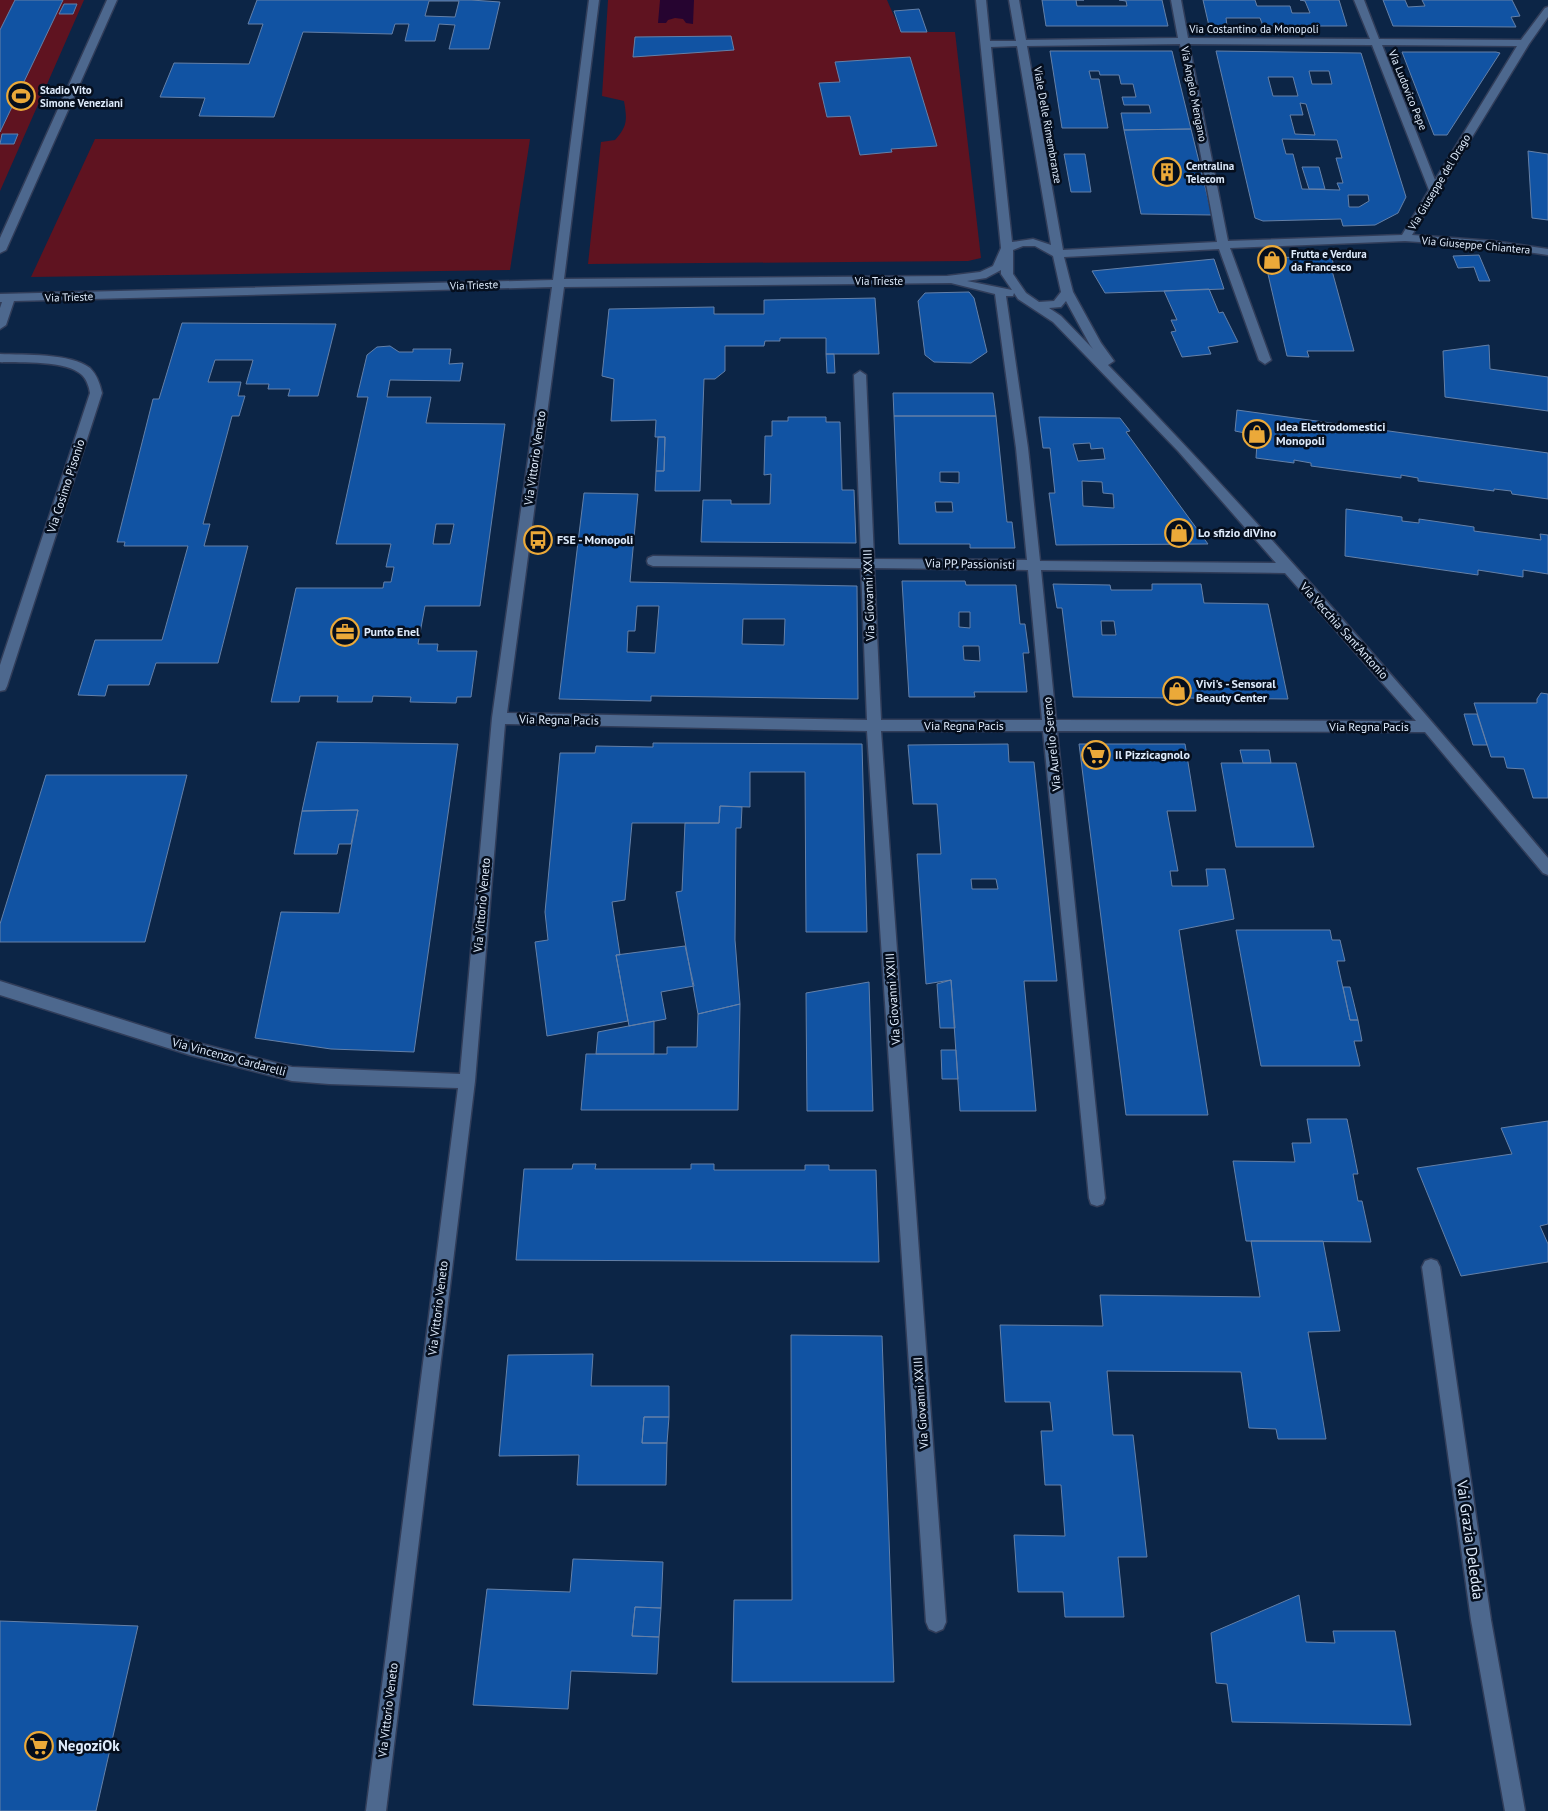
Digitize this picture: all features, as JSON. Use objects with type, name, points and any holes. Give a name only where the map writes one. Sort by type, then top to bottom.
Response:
[{"type":"street","points":[[0,250],[112,0]]},
{"type":"street","name":"Via Vittorio Veneto","points":[[376,1811],[466,1081],[499,718],[559,283],[594,0]]},
{"type":"street","points":[[981,0],[1007,248],[1007,274],[1022,296]]},
{"type":"street","name":"Viale Delle Rimembranze","points":[[1014,0],[1058,254]]},
{"type":"street","name":"Via Angelo Mengano","points":[[1176,0],[1223,245],[1265,360]]},
{"type":"street","name":"Via Ludovico Pepe","points":[[1359,0],[1434,190]]},
{"type":"street","name":"Via Giuseppe del Drago","points":[[1058,254],[1405,238],[1524,43],[1548,10]]},
{"type":"street","name":"Via Costantino da Monopoli","points":[[985,44],[1184,41],[1524,43]]},
{"type":"street","name":"Via Giuseppe Chiantera","points":[[1405,238],[1493,244],[1548,252]]},
{"type":"street","points":[[1024,241],[1043,244],[1058,254],[1067,292],[1057,304],[1037,306],[1022,296],[947,280],[982,275],[997,268],[1007,248],[1024,241]]},
{"type":"street","name":"Via Trieste","points":[[5,298],[559,283],[947,280]]},
{"type":"street","name":"Via Aurelio Sereno","points":[[1000,291],[1022,448],[1098,1198]]},
{"type":"street","name":"Via Vecchia Sant'Antonio","points":[[1067,292],[1096,345],[1134,399]]},
{"type":"street","points":[[0,325],[5,298]]},
{"type":"street","name":"Via Vecchia Sant'Antonio","points":[[1037,306],[1057,319],[1182,448],[1429,727],[1548,869]]},
{"type":"street","name":"Via Cosimo Pisonio","points":[[0,358],[70,364],[84,370],[93,380],[96,393],[0,686]]},
{"type":"street","name":"Via Giovanni XXIII","points":[[860,375],[874,726],[936,1622]]},
{"type":"street","name":"Via PP. Passionisti","points":[[653,561],[1288,568]]},
{"type":"street","name":"Via Regna Pacis","points":[[499,718],[874,726],[1429,727]]},
{"type":"street","name":"Via Vincenzo Cardarelli","points":[[0,988],[190,1048],[292,1074],[329,1078],[466,1081]]},
{"type":"street","name":"Vai Grazia Deledda","points":[[1431,1267],[1481,1620],[1516,1811]]},
{"type":"shaded area","name":"Stadio Vito Simone Veneziani","points":[[0,0],[84,0],[0,191]]},
{"type":"shaded area","points":[[608,0],[887,0],[901,32],[955,32],[981,258],[968,261],[588,264],[601,142],[615,140],[626,122],[624,101],[602,96]]},
{"type":"shaded area","points":[[660,0],[694,0],[693,24],[686,23],[683,19],[675,18],[668,20],[666,23],[658,23]]},
{"type":"shaded area","points":[[95,139],[530,139],[510,270],[31,277]]},
{"type":"building","points":[[15,0],[63,0],[0,132],[0,30]]},
{"type":"building","points":[[257,0],[471,0],[500,2],[489,49],[449,49],[455,25],[439,24],[435,41],[405,41],[409,24],[395,24],[392,34],[303,32],[274,117],[199,116],[205,98],[160,97],[174,63],[249,64],[263,24],[248,24]],"holes":[[[429,1],[459,1],[455,17],[425,16]]]},
{"type":"building","points":[[1042,0],[1076,0],[1077,6],[1127,6],[1126,1],[1119,0],[1162,0],[1168,26],[1046,26]]},
{"type":"building","points":[[1203,0],[1255,0],[1257,6],[1290,6],[1292,13],[1310,13],[1305,1],[1300,0],[1339,0],[1347,26],[1263,26],[1260,18],[1226,18],[1227,26],[1209,26]]},
{"type":"building","points":[[1383,0],[1405,0],[1408,7],[1425,6],[1422,0],[1512,0],[1520,16],[1511,17],[1516,27],[1393,26]]},
{"type":"building","points":[[64,4],[77,4],[73,14],[59,14]]},
{"type":"building","points":[[919,9],[927,32],[901,32],[894,11]]},
{"type":"building","points":[[731,36],[734,50],[633,57],[635,37]]},
{"type":"building","points":[[1050,51],[1172,51],[1191,129],[1124,130],[1121,113],[1151,113],[1149,105],[1124,105],[1122,97],[1136,97],[1133,84],[1121,84],[1119,75],[1100,75],[1099,71],[1089,71],[1091,79],[1099,79],[1108,128],[1062,128]]},
{"type":"building","points":[[1216,51],[1361,53],[1406,197],[1398,213],[1375,225],[1343,226],[1341,219],[1263,221],[1255,218]],"holes":[[[1309,71],[1329,71],[1332,84],[1312,84]],[[1268,77],[1293,77],[1298,96],[1273,96]],[[1300,103],[1306,104],[1315,135],[1295,134],[1290,115],[1303,115]],[[1282,139],[1337,140],[1342,158],[1336,158],[1343,183],[1337,183],[1340,190],[1302,189],[1293,154],[1286,154]],[[1348,195],[1368,195],[1369,201],[1359,207],[1349,207]]]},
{"type":"building","points":[[1402,52],[1500,53],[1447,135],[1434,135]]},
{"type":"building","points":[[910,57],[937,146],[891,149],[892,152],[860,155],[850,116],[827,117],[819,83],[840,82],[835,62]]},
{"type":"building","name":"Centralina Telecom","points":[[1191,129],[1212,215],[1141,214],[1124,130]]},
{"type":"building","points":[[2,134],[18,134],[14,144],[0,144]]},
{"type":"building","points":[[1528,151],[1548,154],[1548,220],[1532,218]]},
{"type":"building","points":[[1064,154],[1085,154],[1091,192],[1071,192]]},
{"type":"building","points":[[1302,167],[1319,167],[1325,189],[1309,189]]},
{"type":"building","points":[[1479,255],[1490,281],[1479,281],[1474,267],[1458,268],[1453,256]]},
{"type":"building","points":[[1264,257],[1332,258],[1334,267],[1331,267],[1354,351],[1307,351],[1309,357],[1287,356]]},
{"type":"building","points":[[1214,259],[1224,289],[1105,293],[1092,271]]},
{"type":"building","points":[[1209,289],[1219,313],[1223,312],[1238,342],[1208,347],[1211,354],[1182,357],[1171,332],[1176,331],[1171,320],[1177,320],[1164,291]]},
{"type":"building","points":[[969,292],[974,298],[987,352],[971,363],[934,362],[925,355],[918,301],[925,293]]},
{"type":"building","points":[[875,298],[879,354],[826,354],[826,338],[780,338],[780,341],[765,341],[764,346],[725,346],[725,371],[715,379],[704,379],[700,491],[655,491],[656,471],[664,471],[665,437],[655,437],[656,420],[611,421],[614,379],[602,376],[609,309],[714,307],[714,314],[764,314],[764,300]]},
{"type":"building","points":[[182,323],[336,324],[318,396],[288,396],[290,389],[268,389],[269,384],[246,384],[253,360],[215,360],[208,382],[241,382],[238,396],[245,396],[239,416],[232,416],[203,524],[210,524],[204,546],[248,546],[218,663],[156,663],[149,685],[108,685],[105,696],[78,695],[95,640],[162,640],[188,546],[124,546],[125,542],[117,542],[153,399],[159,399]]},
{"type":"building","points":[[1489,345],[1490,369],[1548,377],[1548,411],[1445,397],[1443,351]]},
{"type":"building","points":[[390,346],[399,352],[413,352],[413,349],[451,349],[449,364],[463,363],[460,381],[390,380],[387,397],[431,397],[426,423],[505,424],[480,606],[425,606],[418,644],[438,644],[437,651],[477,651],[471,697],[457,697],[456,703],[410,702],[411,697],[373,696],[372,702],[337,702],[338,696],[300,696],[299,702],[271,702],[296,588],[383,588],[384,582],[391,582],[394,567],[386,567],[391,544],[336,544],[368,397],[357,397],[367,355],[377,347]],"holes":[[[436,524],[454,524],[450,544],[433,544]]]},
{"type":"building","points":[[826,354],[834,354],[835,373],[827,373]]},
{"type":"building","points":[[893,393],[993,393],[996,416],[894,416]]},
{"type":"building","points":[[1237,410],[1548,453],[1548,499],[1512,494],[1511,491],[1494,489],[1494,491],[1418,481],[1418,478],[1401,475],[1401,478],[1311,466],[1311,463],[1294,460],[1294,463],[1256,458],[1257,443],[1245,441],[1245,433],[1235,431]]},
{"type":"building","points":[[894,416],[996,416],[1007,522],[1012,522],[1015,548],[970,548],[970,544],[899,544]],"holes":[[[940,472],[959,472],[959,483],[940,482]],[[935,502],[952,502],[953,512],[936,512]]]},
{"type":"building","points":[[788,417],[826,417],[826,422],[840,422],[842,490],[854,490],[856,543],[701,542],[703,500],[731,500],[731,504],[770,504],[771,474],[764,475],[765,436],[772,436],[772,421],[788,421]]},
{"type":"building","points":[[1039,417],[1120,418],[1130,431],[1126,432],[1208,544],[1056,545],[1049,493],[1055,493],[1050,448],[1043,448]],"holes":[[[1090,443],[1091,449],[1103,448],[1105,459],[1078,461],[1073,444]],[[1082,481],[1102,482],[1103,493],[1113,494],[1114,508],[1083,506]]]},
{"type":"building","points":[[658,437],[665,437],[664,471],[656,471]]},
{"type":"building","points":[[584,493],[638,494],[630,582],[857,586],[858,699],[651,696],[651,701],[559,699]],"holes":[[[637,606],[659,606],[655,653],[627,652],[628,631],[635,631]],[[743,619],[785,619],[784,645],[742,644]]]},
{"type":"building","points":[[1346,509],[1402,517],[1402,521],[1419,523],[1419,519],[1474,527],[1474,531],[1541,540],[1540,534],[1548,535],[1548,574],[1523,570],[1523,577],[1478,570],[1478,575],[1345,556]]},
{"type":"building","points":[[902,581],[965,581],[966,585],[1016,585],[1020,624],[1025,624],[1029,653],[1023,653],[1027,692],[974,692],[975,697],[909,697]],"holes":[[[959,612],[970,612],[970,628],[959,627]],[[963,646],[979,646],[980,661],[964,660]]]},
{"type":"building","points":[[1053,584],[1110,585],[1111,590],[1152,590],[1152,584],[1201,584],[1204,603],[1268,604],[1288,699],[1073,697],[1062,608],[1057,608]],"holes":[[[1101,621],[1114,621],[1116,635],[1102,635]]]},
{"type":"building","points":[[1541,693],[1548,694],[1548,798],[1533,798],[1524,769],[1507,768],[1504,757],[1491,757],[1474,703],[1537,703]]},
{"type":"building","points":[[1464,714],[1477,714],[1487,745],[1473,745]]},
{"type":"building","points":[[317,742],[458,744],[414,1052],[331,1049],[255,1038],[281,912],[339,913],[358,810],[302,811]]},
{"type":"building","points":[[653,743],[862,744],[867,932],[806,932],[805,772],[750,772],[750,807],[720,806],[719,823],[632,823],[625,900],[612,902],[620,955],[616,955],[628,1021],[547,1036],[535,942],[548,940],[545,912],[560,753],[595,753],[596,746],[653,747]]},
{"type":"building","points":[[1008,744],[1009,762],[1034,762],[1057,981],[1024,981],[1036,1111],[960,1111],[951,980],[926,984],[917,854],[941,854],[937,804],[913,804],[908,745]],"holes":[[[971,879],[996,879],[998,889],[972,889]]]},
{"type":"building","points":[[1079,744],[1185,744],[1196,811],[1167,811],[1178,871],[1170,871],[1172,886],[1208,886],[1206,869],[1225,869],[1234,919],[1179,930],[1208,1115],[1126,1115]]},
{"type":"building","points":[[1240,750],[1269,750],[1271,763],[1243,763]]},
{"type":"building","points":[[1221,763],[1296,763],[1314,847],[1236,847]]},
{"type":"building","points":[[46,775],[187,775],[145,942],[0,942],[0,924]]},
{"type":"building","points":[[720,806],[742,807],[741,828],[736,828],[735,940],[740,1004],[698,1014],[676,892],[682,891],[685,823],[719,823]]},
{"type":"building","points":[[358,810],[351,844],[339,844],[337,854],[294,854],[302,811]]},
{"type":"building","points":[[1236,930],[1330,930],[1332,940],[1340,940],[1345,961],[1337,961],[1350,1020],[1358,1020],[1362,1041],[1354,1041],[1360,1066],[1261,1066]]},
{"type":"building","points":[[685,946],[694,986],[661,992],[666,1019],[629,1026],[616,955]]},
{"type":"building","points":[[951,980],[955,1028],[940,1028],[937,984]]},
{"type":"building","points":[[869,982],[873,1111],[807,1111],[806,993]]},
{"type":"building","points":[[1343,987],[1350,987],[1358,1020],[1350,1020]]},
{"type":"building","points":[[740,1004],[738,1110],[581,1110],[586,1054],[667,1054],[667,1047],[697,1047],[698,1014]]},
{"type":"building","points":[[654,1021],[654,1054],[596,1054],[598,1032]]},
{"type":"building","points":[[941,1050],[956,1050],[958,1079],[942,1079]]},
{"type":"building","points":[[1307,1119],[1347,1119],[1358,1174],[1353,1174],[1358,1201],[1362,1201],[1371,1242],[1246,1241],[1233,1161],[1295,1162],[1292,1143],[1311,1143]]},
{"type":"building","points":[[1548,1121],[1548,1224],[1540,1226],[1548,1244],[1548,1262],[1461,1276],[1417,1168],[1512,1154],[1501,1128]]},
{"type":"building","points":[[573,1164],[596,1164],[595,1169],[691,1169],[691,1164],[714,1164],[714,1170],[805,1170],[805,1165],[829,1165],[829,1170],[876,1170],[879,1262],[516,1260],[524,1169],[572,1169]]},
{"type":"building","points":[[1251,1241],[1323,1241],[1340,1331],[1308,1332],[1326,1439],[1278,1439],[1276,1429],[1249,1428],[1241,1372],[1107,1371],[1113,1435],[1133,1435],[1147,1557],[1118,1557],[1124,1617],[1065,1617],[1063,1592],[1018,1592],[1014,1535],[1065,1536],[1061,1485],[1045,1485],[1041,1431],[1053,1431],[1050,1402],[1005,1402],[1000,1325],[1103,1326],[1100,1295],[1260,1297]]},
{"type":"building","points":[[791,1335],[882,1336],[894,1682],[732,1682],[734,1600],[792,1600]]},
{"type":"building","points":[[593,1354],[591,1386],[669,1386],[669,1417],[644,1417],[642,1443],[667,1443],[666,1485],[577,1485],[579,1455],[499,1456],[508,1355]]},
{"type":"building","points":[[644,1417],[669,1417],[667,1443],[642,1443]]},
{"type":"building","points":[[573,1559],[663,1562],[661,1608],[635,1607],[632,1636],[659,1637],[657,1674],[571,1671],[568,1709],[473,1705],[487,1589],[570,1592]]},
{"type":"building","points":[[1299,1595],[1306,1642],[1335,1643],[1333,1631],[1395,1631],[1411,1725],[1232,1722],[1227,1684],[1216,1683],[1211,1633]]},
{"type":"building","points":[[635,1607],[661,1608],[659,1637],[632,1636]]},
{"type":"building","points":[[0,1621],[138,1626],[96,1811],[0,1811]]},
{"type":"place","name":"Stadio Vito Simone Veneziani","points":[[21,96]]},
{"type":"place","name":"Centralina Telecom","points":[[1167,172]]},
{"type":"place","name":"Frutta e Verdura da Francesco","points":[[1272,260]]},
{"type":"place","name":"Idea Elettrodomestici Monopoli","points":[[1257,434]]},
{"type":"place","name":"Lo sfizio diVino","points":[[1179,533]]},
{"type":"place","name":"FSE - Monopoli","points":[[538,540]]},
{"type":"place","name":"Punto Enel","points":[[345,632]]},
{"type":"place","name":"Vivi's - Sensoral Beauty Center","points":[[1177,691]]},
{"type":"place","name":"Il Pizzicagnolo","points":[[1096,755]]},
{"type":"place","name":"NegoziOk","points":[[39,1746]]}]
